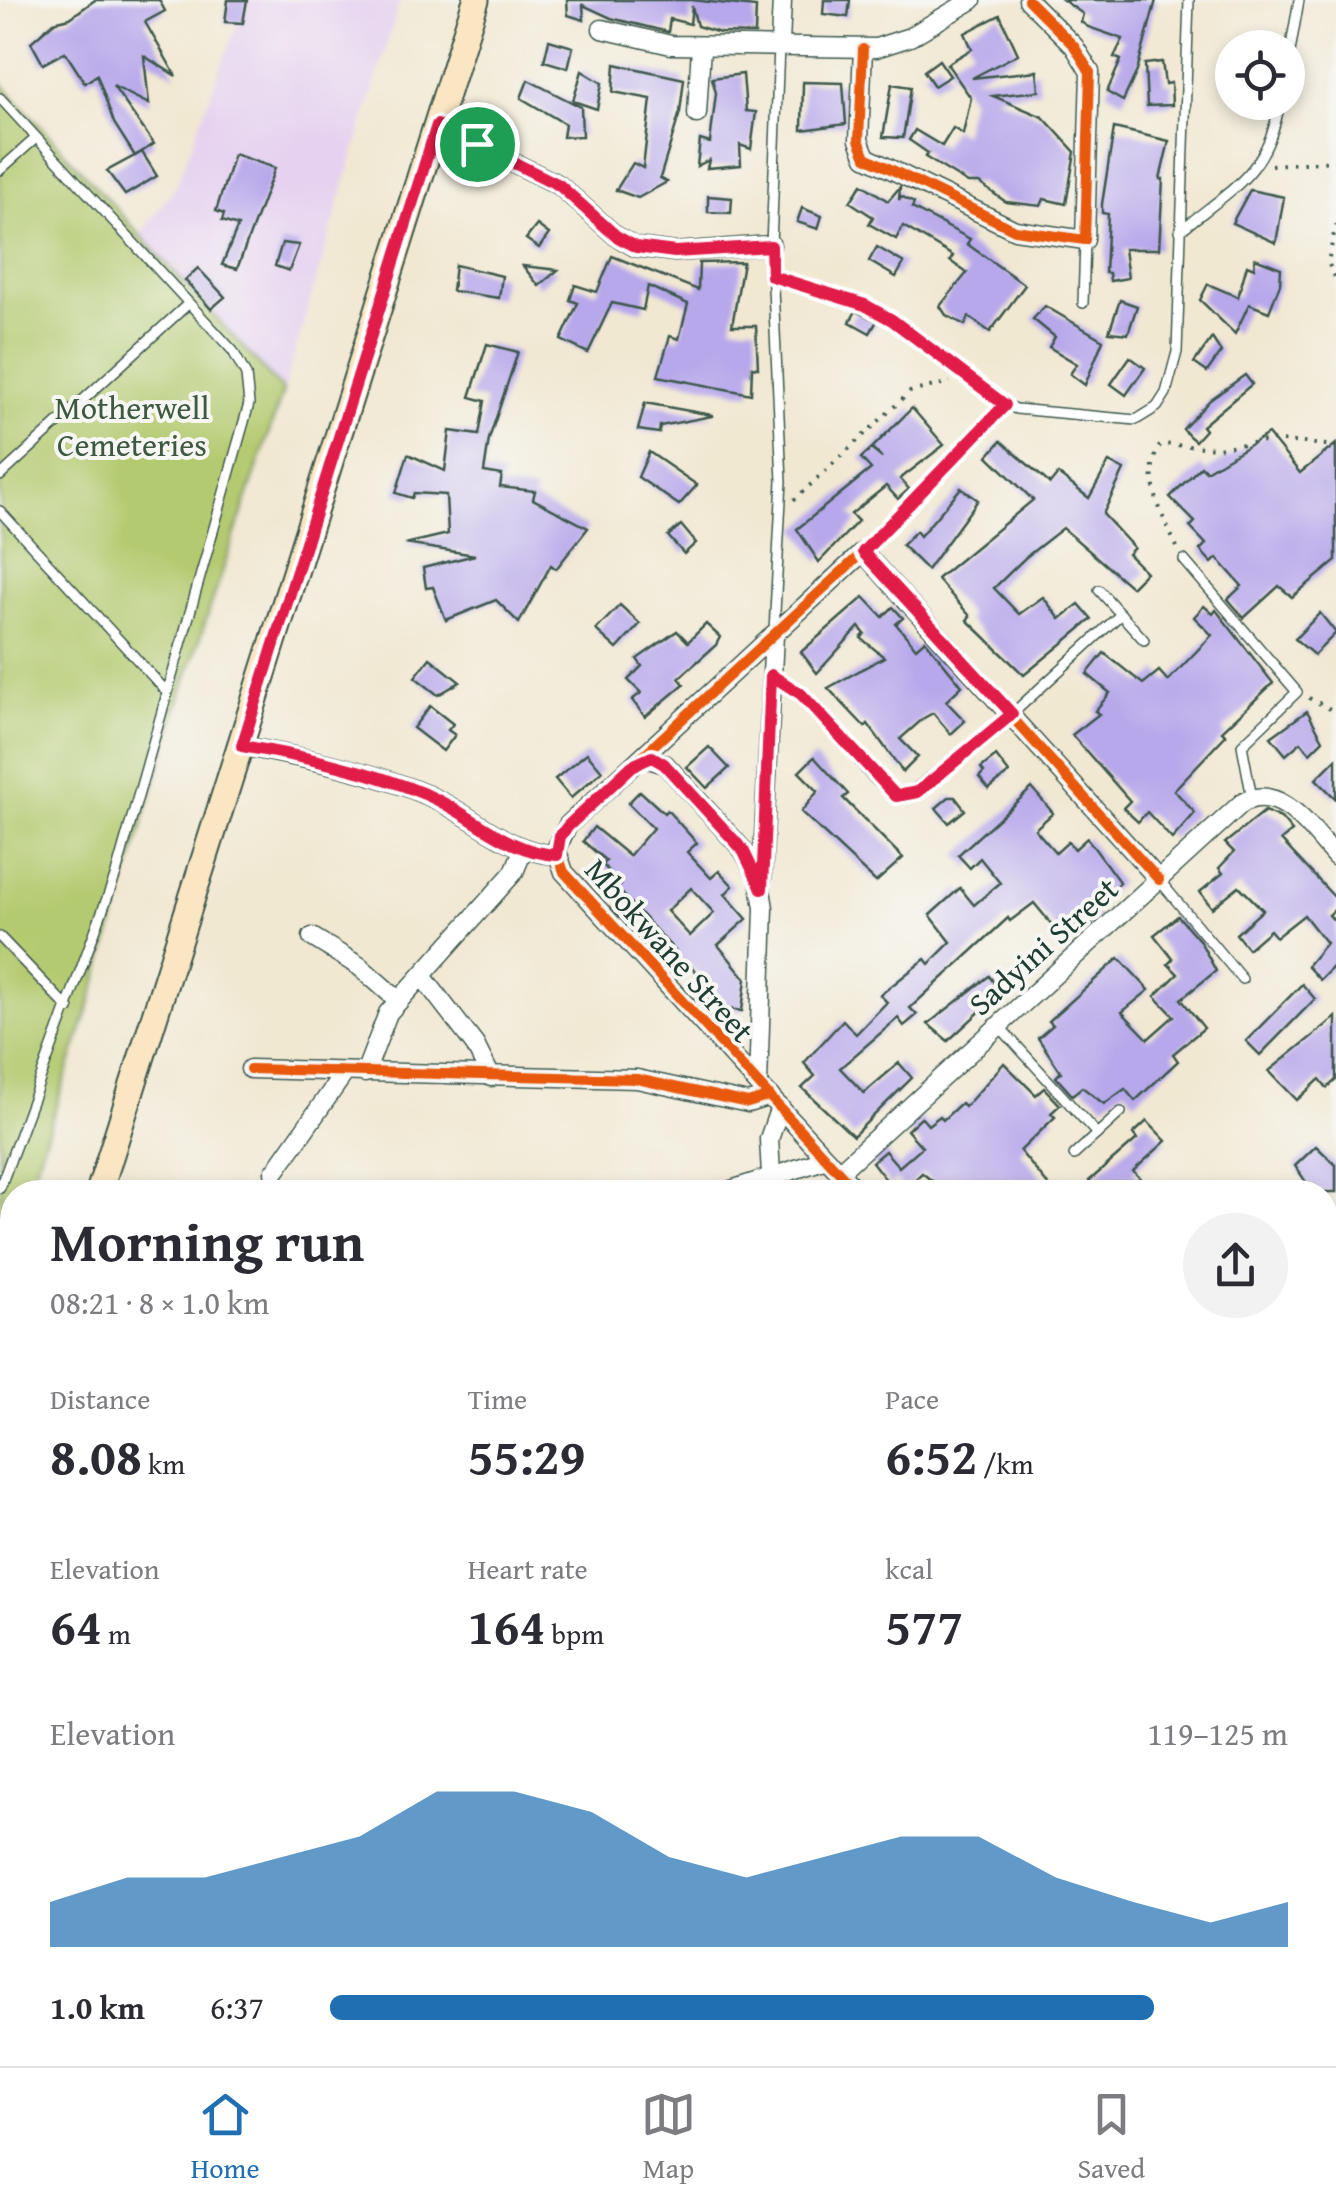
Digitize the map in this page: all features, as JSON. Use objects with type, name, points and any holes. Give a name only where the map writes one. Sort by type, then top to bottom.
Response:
[{"type":"main road","points":[[103,1180],[476,0]]},
{"type":"street","points":[[780,44],[782,0]]},
{"type":"street","points":[[602,29],[649,42],[862,50],[897,43],[972,0]]},
{"type":"street","points":[[862,50],[859,140],[866,157],[1015,230],[1085,240],[1090,72],[1074,46],[1028,0]]},
{"type":"street","points":[[697,114],[701,46]]},
{"type":"street","points":[[437,125],[559,185],[616,236],[636,247],[675,252],[771,246]]},
{"type":"street","points":[[863,552],[1159,880]]},
{"type":"street","name":"Mbokwane Street","points":[[846,1180],[564,872],[557,855],[562,831],[863,552]]},
{"type":"street","points":[[770,1180],[762,889],[774,634]]},
{"type":"street","points":[[242,746],[315,760],[423,793],[466,813],[500,840],[523,850],[557,855]]},
{"type":"street","points":[[645,758],[664,764],[743,850],[762,889]]},
{"type":"street","points":[[1252,798],[1286,804],[1336,857]]},
{"type":"street","name":"Sadyini Street","points":[[833,1166],[999,1026],[1252,798]]},
{"type":"street","points":[[365,1073],[373,1043],[398,1001],[514,872],[523,850]]},
{"type":"street","points":[[312,938],[359,966],[398,1001]]},
{"type":"street","points":[[422,976],[458,1020],[491,1078]]},
{"type":"street","points":[[250,1069],[491,1078],[637,1078],[748,1103],[769,1096]]},
{"type":"street","points":[[274,1172],[345,1072]]},
{"type":"street","points":[[789,1180],[833,1166]]},
{"type":"lane","points":[[772,276],[865,305],[922,340],[968,380],[1005,405],[1124,420],[1136,420],[1157,407],[1174,372],[1177,352],[1189,0]]},
{"type":"lane","points":[[1294,30],[1299,0]]},
{"type":"lane","points":[[774,634],[780,514],[771,246],[780,44]]},
{"type":"lane","points":[[0,98],[240,364],[249,404],[116,874],[3,1180]]},
{"type":"lane","points":[[1180,232],[1259,165],[1276,120]]},
{"type":"lane","points":[[0,170],[36,138]]},
{"type":"lane","points":[[1082,303],[1085,240]]},
{"type":"lane","points":[[0,476],[188,304]]},
{"type":"lane","points":[[863,552],[1005,405]]},
{"type":"lane","points":[[0,511],[166,691]]},
{"type":"lane","points":[[1184,560],[1297,692],[1242,746],[1252,798]]},
{"type":"lane","points":[[1099,590],[1144,640]]},
{"type":"lane","points":[[771,675],[801,694],[896,796],[918,792],[1012,714],[1120,614]]},
{"type":"lane","points":[[1159,880],[1242,979]]},
{"type":"lane","points":[[0,937],[69,1010]]},
{"type":"lane","points":[[999,1026],[1097,1134]]},
{"type":"lane","points":[[1074,1154],[1121,1112]]},
{"type":"path","points":[[1259,165],[1336,162]]},
{"type":"path","points":[[1336,224],[1328,262],[1336,281]]},
{"type":"path","points":[[780,514],[910,392],[927,384],[968,380]]},
{"type":"path","points":[[1184,560],[1156,496],[1155,457],[1162,444],[1217,448],[1272,440],[1336,446]]},
{"type":"path","points":[[1297,692],[1336,712]]},
{"type":"shaded area","points":[[246,0],[400,0],[283,391],[140,235],[176,186]]},
{"type":"green space","name":"Motherwell Cemeteries","points":[[0,82],[283,391],[177,706],[91,1002],[31,1180],[0,1180]]},
{"type":"building","points":[[95,0],[159,0],[165,11],[145,22],[176,76],[144,56],[149,104],[113,86],[154,144],[135,156],[114,123],[97,75],[85,83],[65,52],[43,64],[31,42],[54,22],[70,18]]},
{"type":"building","points":[[228,0],[247,0],[243,23],[225,22]]},
{"type":"building","points":[[567,0],[692,0],[756,7],[755,34],[720,33],[697,26],[692,6],[690,24],[670,19],[668,32],[611,18],[583,5],[584,20],[568,15]]},
{"type":"building","points":[[824,0],[850,0],[848,17],[823,14]]},
{"type":"building","points":[[1063,0],[1156,0],[1137,71],[1123,101],[1107,92],[1121,60],[1114,57],[1123,39],[1088,27],[1081,22],[1083,14]]},
{"type":"building","points":[[1000,15],[1018,54],[972,78],[1037,71],[1039,91],[993,96],[1043,117],[1075,152],[1066,204],[1044,199],[1041,206],[1006,202],[979,183],[968,183],[925,157],[928,153],[909,140],[915,130],[942,146],[953,128],[963,134],[971,98],[947,64],[972,49],[965,33]]},
{"type":"building","points":[[549,40],[573,47],[568,68],[544,61]]},
{"type":"building","points":[[939,60],[950,76],[934,86],[924,71]]},
{"type":"building","points":[[1162,62],[1165,84],[1171,83],[1172,105],[1147,106],[1145,64]]},
{"type":"building","points":[[615,64],[684,79],[680,112],[660,178],[667,182],[638,198],[616,190],[633,163],[643,168],[651,99],[613,92]]},
{"type":"building","points":[[582,71],[602,83],[597,109],[573,101]]},
{"type":"building","points":[[743,74],[746,111],[756,112],[751,149],[740,145],[741,165],[707,168],[709,160],[697,166],[700,140],[710,143],[716,93],[712,78]]},
{"type":"building","points":[[528,80],[581,107],[582,136],[563,137],[565,124],[521,98]]},
{"type":"building","points":[[803,82],[843,83],[846,124],[802,130]]},
{"type":"building","points":[[892,84],[911,87],[903,138],[883,137]]},
{"type":"building","points":[[1114,128],[1169,141],[1160,179],[1159,249],[1124,249],[1128,278],[1110,281],[1109,273],[1105,273],[1108,214],[1102,213],[1102,204]]},
{"type":"building","points":[[142,152],[157,176],[125,195],[107,171]]},
{"type":"building","points":[[234,154],[275,168],[237,269],[222,265],[238,226],[222,221],[224,214],[216,211]]},
{"type":"building","points":[[862,184],[888,201],[900,187],[899,200],[901,196],[914,203],[912,208],[970,239],[967,244],[1025,285],[990,332],[969,317],[965,325],[946,315],[940,306],[967,273],[950,261],[953,256],[903,226],[896,239],[869,224],[873,217],[850,202]]},
{"type":"building","points":[[1250,190],[1284,197],[1276,243],[1232,223]]},
{"type":"building","points":[[708,196],[732,198],[731,213],[708,212]]},
{"type":"building","points":[[802,208],[822,216],[818,229],[797,222]]},
{"type":"building","points":[[537,225],[549,234],[539,248],[526,239]]},
{"type":"building","points":[[282,243],[299,245],[289,271],[275,266]]},
{"type":"building","points":[[877,247],[904,263],[896,277],[869,261]]},
{"type":"building","points":[[612,256],[698,290],[699,263],[743,262],[732,326],[756,326],[758,368],[752,367],[751,394],[658,376],[670,336],[679,339],[688,304],[648,286],[643,310],[612,303],[588,353],[561,340],[578,303],[570,300],[575,285],[597,292]]},
{"type":"building","points":[[1255,258],[1281,268],[1280,284],[1269,312],[1249,304],[1235,334],[1200,300],[1208,284],[1238,297],[1247,265],[1254,268]]},
{"type":"building","points":[[455,265],[502,276],[499,298],[452,291]]},
{"type":"building","points":[[523,266],[558,270],[539,286]]},
{"type":"building","points":[[198,268],[225,297],[211,309],[185,280]]},
{"type":"building","points":[[1120,300],[1137,306],[1128,334],[1109,332]]},
{"type":"building","points":[[1045,306],[1103,340],[1085,385],[1070,374],[1077,364],[1049,347],[1055,337],[1033,319]]},
{"type":"building","points":[[856,311],[877,321],[870,333],[850,322]]},
{"type":"building","points":[[1212,338],[1221,352],[1207,372],[1194,363]]},
{"type":"building","points":[[487,344],[518,352],[489,439],[484,472],[502,475],[500,487],[535,491],[533,499],[588,528],[556,569],[551,565],[519,623],[496,600],[446,620],[433,587],[426,588],[423,568],[475,555],[405,544],[448,534],[446,495],[414,493],[412,498],[396,493],[408,454],[445,471],[450,431],[479,435],[485,401],[470,397]]},
{"type":"building","points":[[1130,357],[1145,368],[1126,395],[1111,384]]},
{"type":"building","points":[[1245,375],[1252,384],[1202,426],[1205,430],[1195,441],[1189,436],[1183,429],[1210,400]]},
{"type":"building","points":[[645,403],[712,416],[660,426],[659,433],[638,430]]},
{"type":"building","points":[[912,408],[944,445],[900,479],[909,489],[898,499],[886,486],[851,514],[858,521],[819,562],[797,529],[871,469],[861,458],[871,449],[882,458],[872,448]]},
{"type":"building","points":[[1268,434],[1300,473],[1336,444],[1336,561],[1292,597],[1279,586],[1244,618],[1228,599],[1242,586],[1217,558],[1212,563],[1200,550],[1206,544],[1190,527],[1195,522],[1170,497],[1201,466],[1206,471]]},
{"type":"building","points":[[1001,441],[1050,484],[1058,474],[1089,498],[1109,462],[1124,470],[1103,514],[1134,548],[1128,554],[1146,572],[1131,587],[1063,528],[1026,557],[994,588],[1019,614],[1043,597],[1060,619],[1079,604],[1092,619],[1024,675],[967,620],[970,616],[937,579],[1033,500],[988,456]]},
{"type":"building","points":[[649,452],[697,485],[679,505],[638,477]]},
{"type":"building","points":[[961,488],[978,500],[927,570],[902,545],[916,531],[920,536]]},
{"type":"building","points":[[681,525],[696,543],[684,554],[668,536]]},
{"type":"building","points":[[864,597],[883,617],[893,607],[903,618],[896,624],[916,648],[925,640],[962,686],[946,701],[965,721],[951,734],[933,713],[924,718],[900,739],[918,757],[903,772],[868,724],[865,727],[828,688],[884,657],[861,638],[865,634],[859,627],[817,673],[801,652]]},
{"type":"building","points":[[620,605],[640,624],[617,649],[596,630]]},
{"type":"building","points":[[1204,606],[1213,614],[1216,610],[1273,683],[1222,731],[1226,735],[1174,790],[1195,813],[1172,839],[1147,812],[1138,822],[1123,808],[1130,801],[1072,735],[1099,714],[1095,711],[1110,693],[1087,674],[1104,653],[1143,684],[1159,671],[1168,681],[1212,635],[1194,617]]},
{"type":"building","points":[[1320,613],[1336,633],[1314,655],[1295,639]]},
{"type":"building","points":[[706,624],[720,637],[716,645],[679,678],[684,684],[645,717],[632,700],[641,693],[628,680],[642,666],[637,659],[677,631],[688,642]]},
{"type":"building","points":[[430,658],[460,682],[438,695],[415,677]]},
{"type":"building","points":[[430,706],[453,724],[448,730],[455,735],[443,751],[413,728]]},
{"type":"building","points":[[1307,711],[1323,740],[1310,753],[1301,742],[1286,755],[1271,737]]},
{"type":"building","points":[[709,747],[729,768],[707,788],[687,767]]},
{"type":"building","points":[[587,753],[602,771],[571,798],[555,779]]},
{"type":"building","points":[[996,756],[1009,773],[989,789],[979,777],[984,772],[981,768]]},
{"type":"building","points":[[814,757],[848,794],[843,798],[903,858],[876,882],[801,812],[818,791],[799,772]]},
{"type":"building","points":[[1336,759],[1336,799],[1316,779]]},
{"type":"building","points":[[1032,788],[1053,813],[1035,829],[1056,853],[1068,842],[1075,849],[1087,838],[1120,883],[1091,908],[1099,916],[1086,929],[1078,922],[1062,937],[1034,903],[1010,921],[1008,918],[910,1008],[917,1015],[904,1026],[898,1018],[840,1068],[864,1093],[899,1063],[912,1078],[853,1136],[802,1088],[815,1076],[804,1063],[843,1020],[856,1034],[887,1002],[880,995],[925,959],[929,964],[951,942],[930,915],[960,888],[974,905],[1000,883],[980,858],[970,868],[958,855]]},
{"type":"building","points":[[640,791],[664,813],[667,810],[697,843],[687,852],[711,878],[719,871],[733,886],[725,894],[747,919],[718,945],[746,979],[742,1011],[715,1007],[708,1001],[715,993],[690,965],[684,971],[671,957],[676,952],[617,888],[621,885],[602,864],[606,861],[583,841],[594,827],[629,856],[653,828],[628,803]],"holes":[[[691,888],[714,913],[690,936],[667,911]]]},
{"type":"building","points":[[949,797],[955,797],[965,810],[949,823],[936,808]]},
{"type":"building","points":[[1265,811],[1281,818],[1292,831],[1281,840],[1336,899],[1336,908],[1329,915],[1336,923],[1336,964],[1320,980],[1307,966],[1326,943],[1304,915],[1276,937],[1270,930],[1248,949],[1236,934],[1263,910],[1239,886],[1212,908],[1200,892],[1223,873],[1219,868],[1234,852],[1225,843]]},
{"type":"building","points":[[1178,916],[1200,941],[1216,971],[1181,999],[1204,1028],[1173,1054],[1178,1061],[1135,1101],[1125,1089],[1104,1104],[1082,1087],[1072,1095],[1056,1077],[1061,1072],[1038,1038],[1053,1025],[1049,1021],[1119,958],[1149,990],[1122,1012],[1148,1039],[1174,1016],[1155,996],[1178,974],[1168,964],[1173,959],[1154,935]]},
{"type":"building","points":[[989,976],[1001,992],[948,1041],[928,1024]]},
{"type":"building","points":[[1302,984],[1315,999],[1260,1055],[1246,1041]]},
{"type":"building","points":[[1336,1017],[1336,1080],[1327,1088],[1320,1079],[1297,1100],[1269,1071]]},
{"type":"building","points":[[1004,1063],[1036,1095],[1044,1088],[1060,1105],[1051,1113],[1055,1117],[1020,1151],[1044,1180],[931,1180],[922,1173],[915,1180],[886,1180],[872,1162],[885,1151],[899,1167],[922,1147],[907,1130],[921,1117],[928,1125],[940,1116],[943,1120],[961,1103],[965,1107]]},
{"type":"building","points":[[1147,1121],[1166,1141],[1133,1171],[1142,1180],[1090,1180],[1137,1139],[1133,1134]]},
{"type":"building","points":[[1316,1146],[1336,1165],[1336,1180],[1305,1180],[1295,1166]]},
{"type":"cycle path","points":[[863,49],[859,140],[866,157],[1015,230],[1085,240],[1090,72],[1074,46],[1028,0]]},
{"type":"cycle path","points":[[846,1180],[564,872],[556,849],[568,825],[863,552],[1159,880]]},
{"type":"cycle path","points":[[250,1069],[637,1079],[748,1103],[770,1096]]},
{"type":"route","points":[[437,125],[477,144],[559,185],[616,236],[636,247],[675,252],[771,246],[772,276],[865,305],[922,340],[1005,405],[863,552],[1012,714],[906,798],[887,789],[801,694],[771,675],[762,889],[756,869],[743,850],[664,764],[652,757],[632,766],[568,826],[560,836],[557,855],[530,854],[500,840],[466,813],[423,793],[315,760],[242,746],[437,125]]}]
